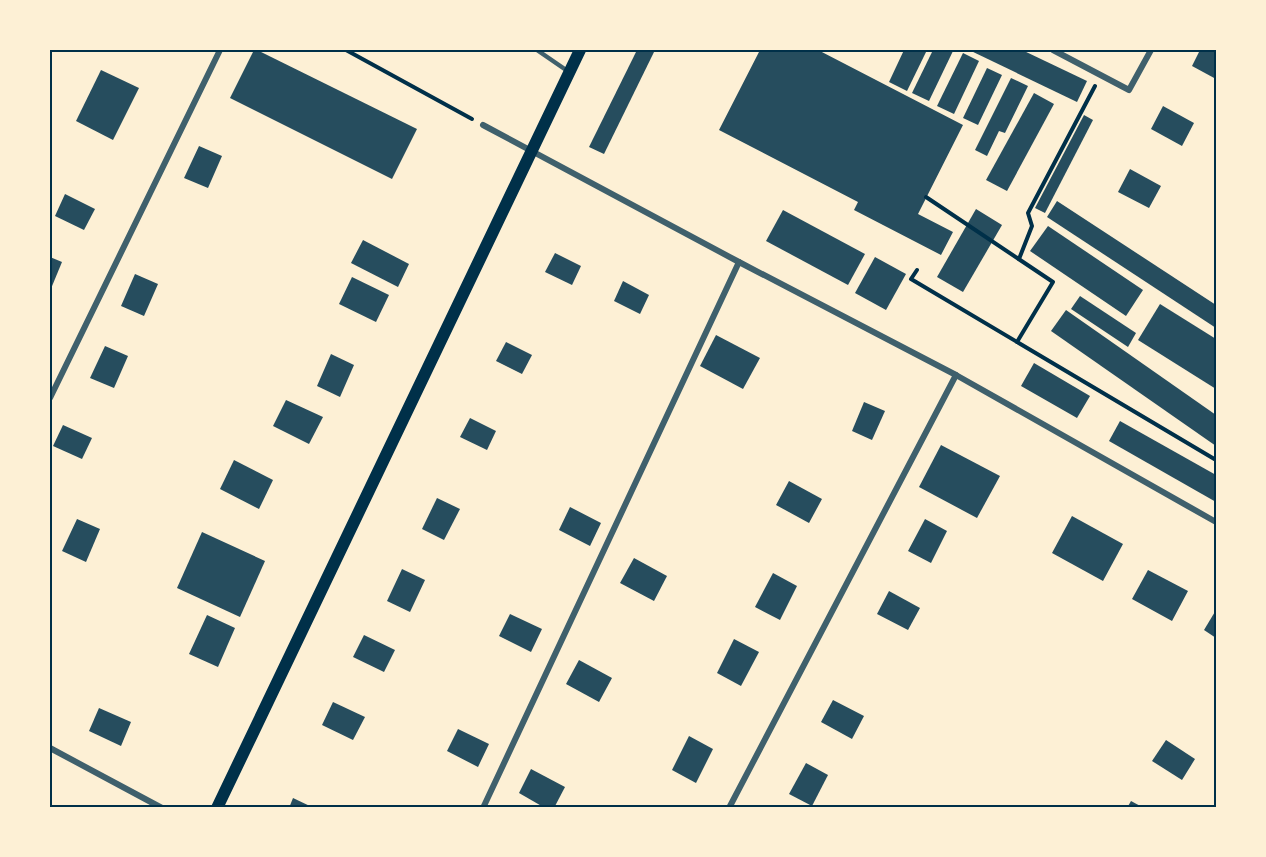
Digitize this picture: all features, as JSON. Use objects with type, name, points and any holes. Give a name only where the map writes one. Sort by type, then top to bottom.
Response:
[{"type":"main road","points":[[217,807],[580,50]]},
{"type":"street","points":[[50,398],[220,50]]},
{"type":"street","points":[[1053,50],[1129,90],[1150,50]]},
{"type":"street","points":[[483,125],[956,375],[1216,522]]},
{"type":"street","points":[[483,807],[739,262]]},
{"type":"street","points":[[729,807],[956,375]]},
{"type":"street","points":[[50,748],[162,807]]},
{"type":"lane","points":[[537,50],[569,72]]},
{"type":"path","points":[[346,50],[483,125]]},
{"type":"path","points":[[1019,259],[1032,226],[1028,213],[1101,75]]},
{"type":"path","points":[[926,197],[1053,282],[1017,342]]},
{"type":"path","points":[[917,270],[911,279],[1216,460]]},
{"type":"building","points":[[254,50],[417,129],[392,179],[230,98]]},
{"type":"building","points":[[637,50],[655,50],[604,154],[589,147]]},
{"type":"building","points":[[760,50],[818,50],[963,125],[918,214],[953,232],[941,255],[854,210],[858,202],[719,130]]},
{"type":"building","points":[[904,50],[927,50],[907,91],[889,82]]},
{"type":"building","points":[[933,50],[953,51],[929,101],[912,93]]},
{"type":"building","points":[[969,50],[1022,50],[1087,81],[1077,102]]},
{"type":"building","points":[[1200,50],[1216,50],[1216,79],[1192,66]]},
{"type":"building","points":[[963,53],[979,61],[954,114],[937,106]]},
{"type":"building","points":[[987,68],[1002,75],[978,125],[963,118]]},
{"type":"building","points":[[101,70],[139,88],[113,140],[76,121]]},
{"type":"building","points":[[1011,78],[1028,86],[1005,133],[999,131],[987,156],[975,150]]},
{"type":"building","points":[[1034,93],[1054,104],[1007,191],[986,180]]},
{"type":"building","points":[[1163,106],[1194,123],[1182,146],[1151,129]]},
{"type":"building","points":[[1084,115],[1093,120],[1045,213],[1035,208]]},
{"type":"building","points":[[199,146],[222,156],[208,188],[184,178]]},
{"type":"building","points":[[1130,169],[1161,186],[1149,208],[1118,192]]},
{"type":"building","points":[[65,194],[95,209],[84,230],[55,216]]},
{"type":"building","points":[[1057,201],[1216,305],[1216,328],[1047,217]]},
{"type":"building","points":[[976,209],[1002,225],[963,292],[937,277]]},
{"type":"building","points":[[783,210],[865,254],[848,285],[766,241]]},
{"type":"building","points":[[1048,226],[1143,290],[1126,316],[1030,251]]},
{"type":"building","points":[[363,240],[409,264],[398,287],[351,263]]},
{"type":"building","points":[[555,253],[581,266],[572,285],[545,272]]},
{"type":"building","points":[[50,257],[62,262],[50,291]]},
{"type":"building","points":[[875,257],[906,274],[886,310],[855,293]]},
{"type":"building","points":[[135,274],[158,284],[144,316],[121,306]]},
{"type":"building","points":[[352,277],[389,295],[376,322],[339,304]]},
{"type":"building","points":[[623,281],[649,295],[640,314],[614,301]]},
{"type":"building","points":[[1080,296],[1136,333],[1128,347],[1071,309]]},
{"type":"building","points":[[1160,304],[1216,339],[1216,389],[1138,340]]},
{"type":"building","points":[[1066,310],[1216,415],[1216,446],[1051,331]]},
{"type":"building","points":[[716,335],[760,358],[743,389],[700,366]]},
{"type":"building","points":[[506,342],[532,355],[522,374],[496,361]]},
{"type":"building","points":[[105,346],[128,356],[114,388],[90,378]]},
{"type":"building","points":[[331,354],[354,365],[340,397],[317,386]]},
{"type":"building","points":[[1034,363],[1090,396],[1077,418],[1021,386]]},
{"type":"building","points":[[286,400],[323,417],[309,444],[273,426]]},
{"type":"building","points":[[864,402],[885,411],[872,440],[852,431]]},
{"type":"building","points":[[470,418],[496,431],[487,450],[460,437]]},
{"type":"building","points":[[1120,421],[1216,475],[1216,502],[1109,441]]},
{"type":"building","points":[[63,425],[92,438],[82,459],[53,446]]},
{"type":"building","points":[[941,445],[1000,476],[977,518],[919,487]]},
{"type":"building","points":[[234,460],[273,480],[259,509],[220,489]]},
{"type":"building","points":[[789,481],[822,499],[809,523],[776,505]]},
{"type":"building","points":[[437,498],[460,509],[444,540],[422,529]]},
{"type":"building","points":[[570,507],[601,523],[590,546],[559,530]]},
{"type":"building","points":[[1072,516],[1123,544],[1103,581],[1052,553]]},
{"type":"building","points":[[77,519],[100,529],[86,562],[62,551]]},
{"type":"building","points":[[925,519],[947,531],[931,563],[908,551]]},
{"type":"building","points":[[202,532],[265,561],[240,617],[177,588]]},
{"type":"building","points":[[634,558],[667,576],[654,601],[620,583]]},
{"type":"building","points":[[402,569],[425,580],[410,612],[387,601]]},
{"type":"building","points":[[1148,570],[1188,591],[1172,621],[1132,599]]},
{"type":"building","points":[[773,573],[797,586],[780,620],[755,607]]},
{"type":"building","points":[[889,591],[920,608],[908,630],[877,614]]},
{"type":"building","points":[[1216,610],[1216,638],[1204,630]]},
{"type":"building","points":[[510,614],[542,629],[531,652],[499,636]]},
{"type":"building","points":[[207,615],[235,628],[218,667],[189,654]]},
{"type":"building","points":[[364,635],[395,650],[384,672],[353,657]]},
{"type":"building","points":[[734,639],[759,652],[741,686],[717,673]]},
{"type":"building","points":[[579,660],[612,678],[599,702],[566,684]]},
{"type":"building","points":[[833,700],[864,716],[852,739],[821,722]]},
{"type":"building","points":[[333,702],[365,717],[353,740],[322,725]]},
{"type":"building","points":[[99,708],[131,722],[121,746],[89,731]]},
{"type":"building","points":[[458,729],[489,744],[478,767],[447,751]]},
{"type":"building","points":[[689,736],[713,749],[696,783],[672,770]]},
{"type":"building","points":[[1166,740],[1195,759],[1182,780],[1152,761]]},
{"type":"building","points":[[806,763],[828,775],[812,806],[789,794]]},
{"type":"building","points":[[531,769],[565,787],[554,808],[545,808],[519,793]]},
{"type":"building","points":[[293,798],[314,808],[289,808]]},
{"type":"building","points":[[1131,801],[1144,808],[1127,808]]}]
